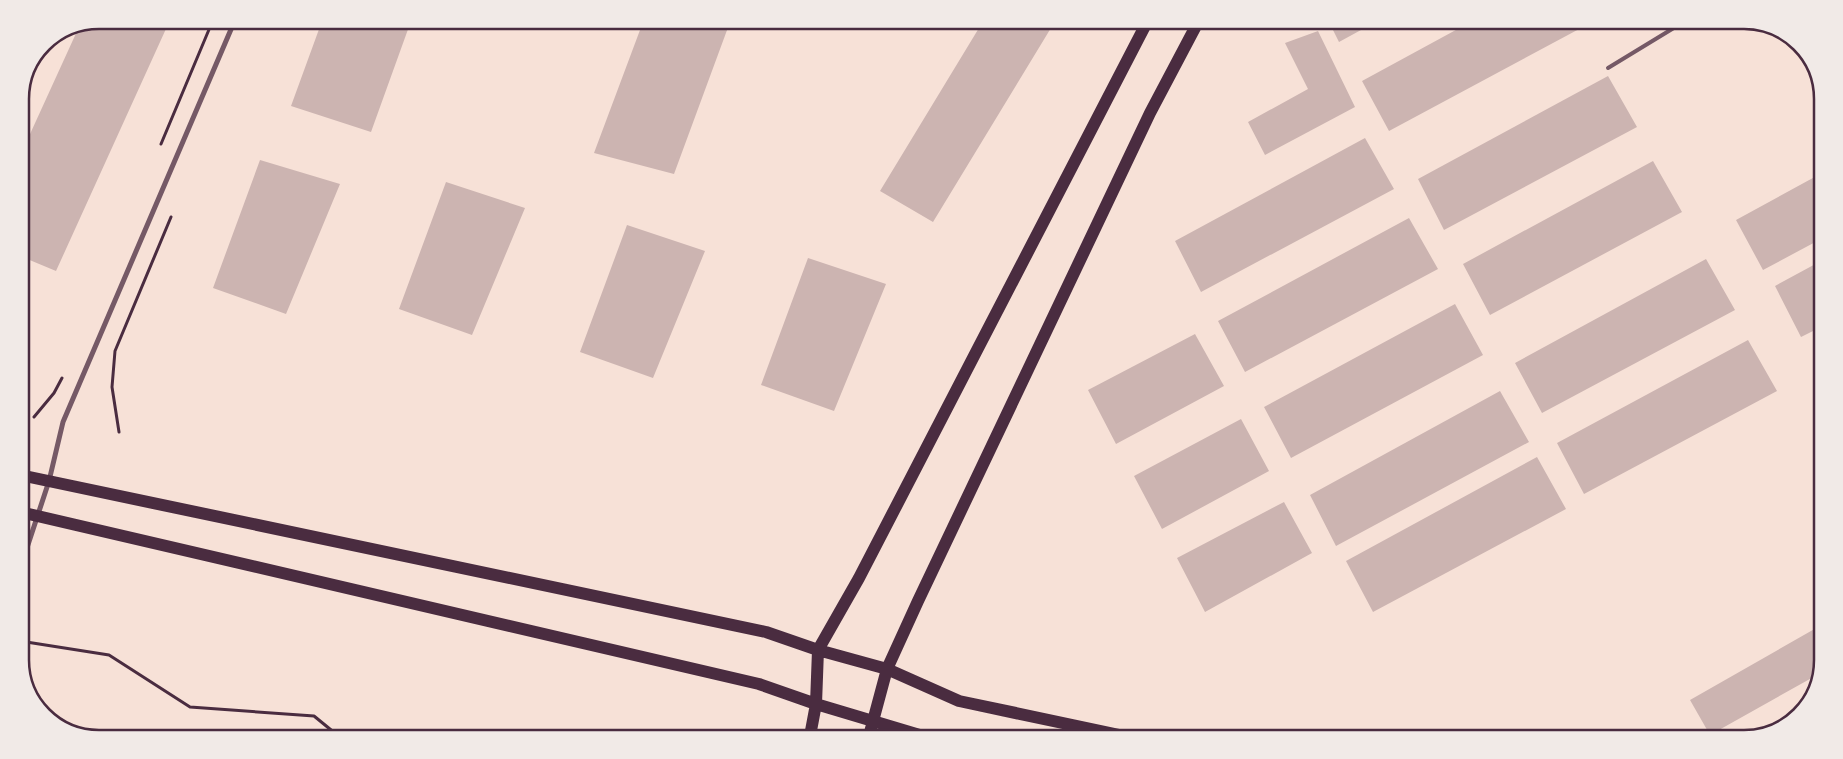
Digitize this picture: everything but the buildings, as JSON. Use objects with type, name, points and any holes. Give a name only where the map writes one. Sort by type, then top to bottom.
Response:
[{"type":"main road","points":[[811,730],[816,704],[818,650],[859,578],[1143,29]]},
{"type":"main road","points":[[870,730],[888,669],[1150,113],[1194,29]]},
{"type":"main road","points":[[29,477],[766,632],[818,650],[888,669],[960,701],[1096,730]]},
{"type":"main road","points":[[29,515],[759,684],[816,704],[904,730]]},
{"type":"street","points":[[29,539],[48,481],[63,422],[231,29]]},
{"type":"lane","points":[[1608,68],[1671,29]]},
{"type":"path","points":[[119,432],[112,388],[115,351],[175,208]]},
{"type":"path","points":[[29,642],[109,655],[190,707],[314,716],[331,730]]}]
